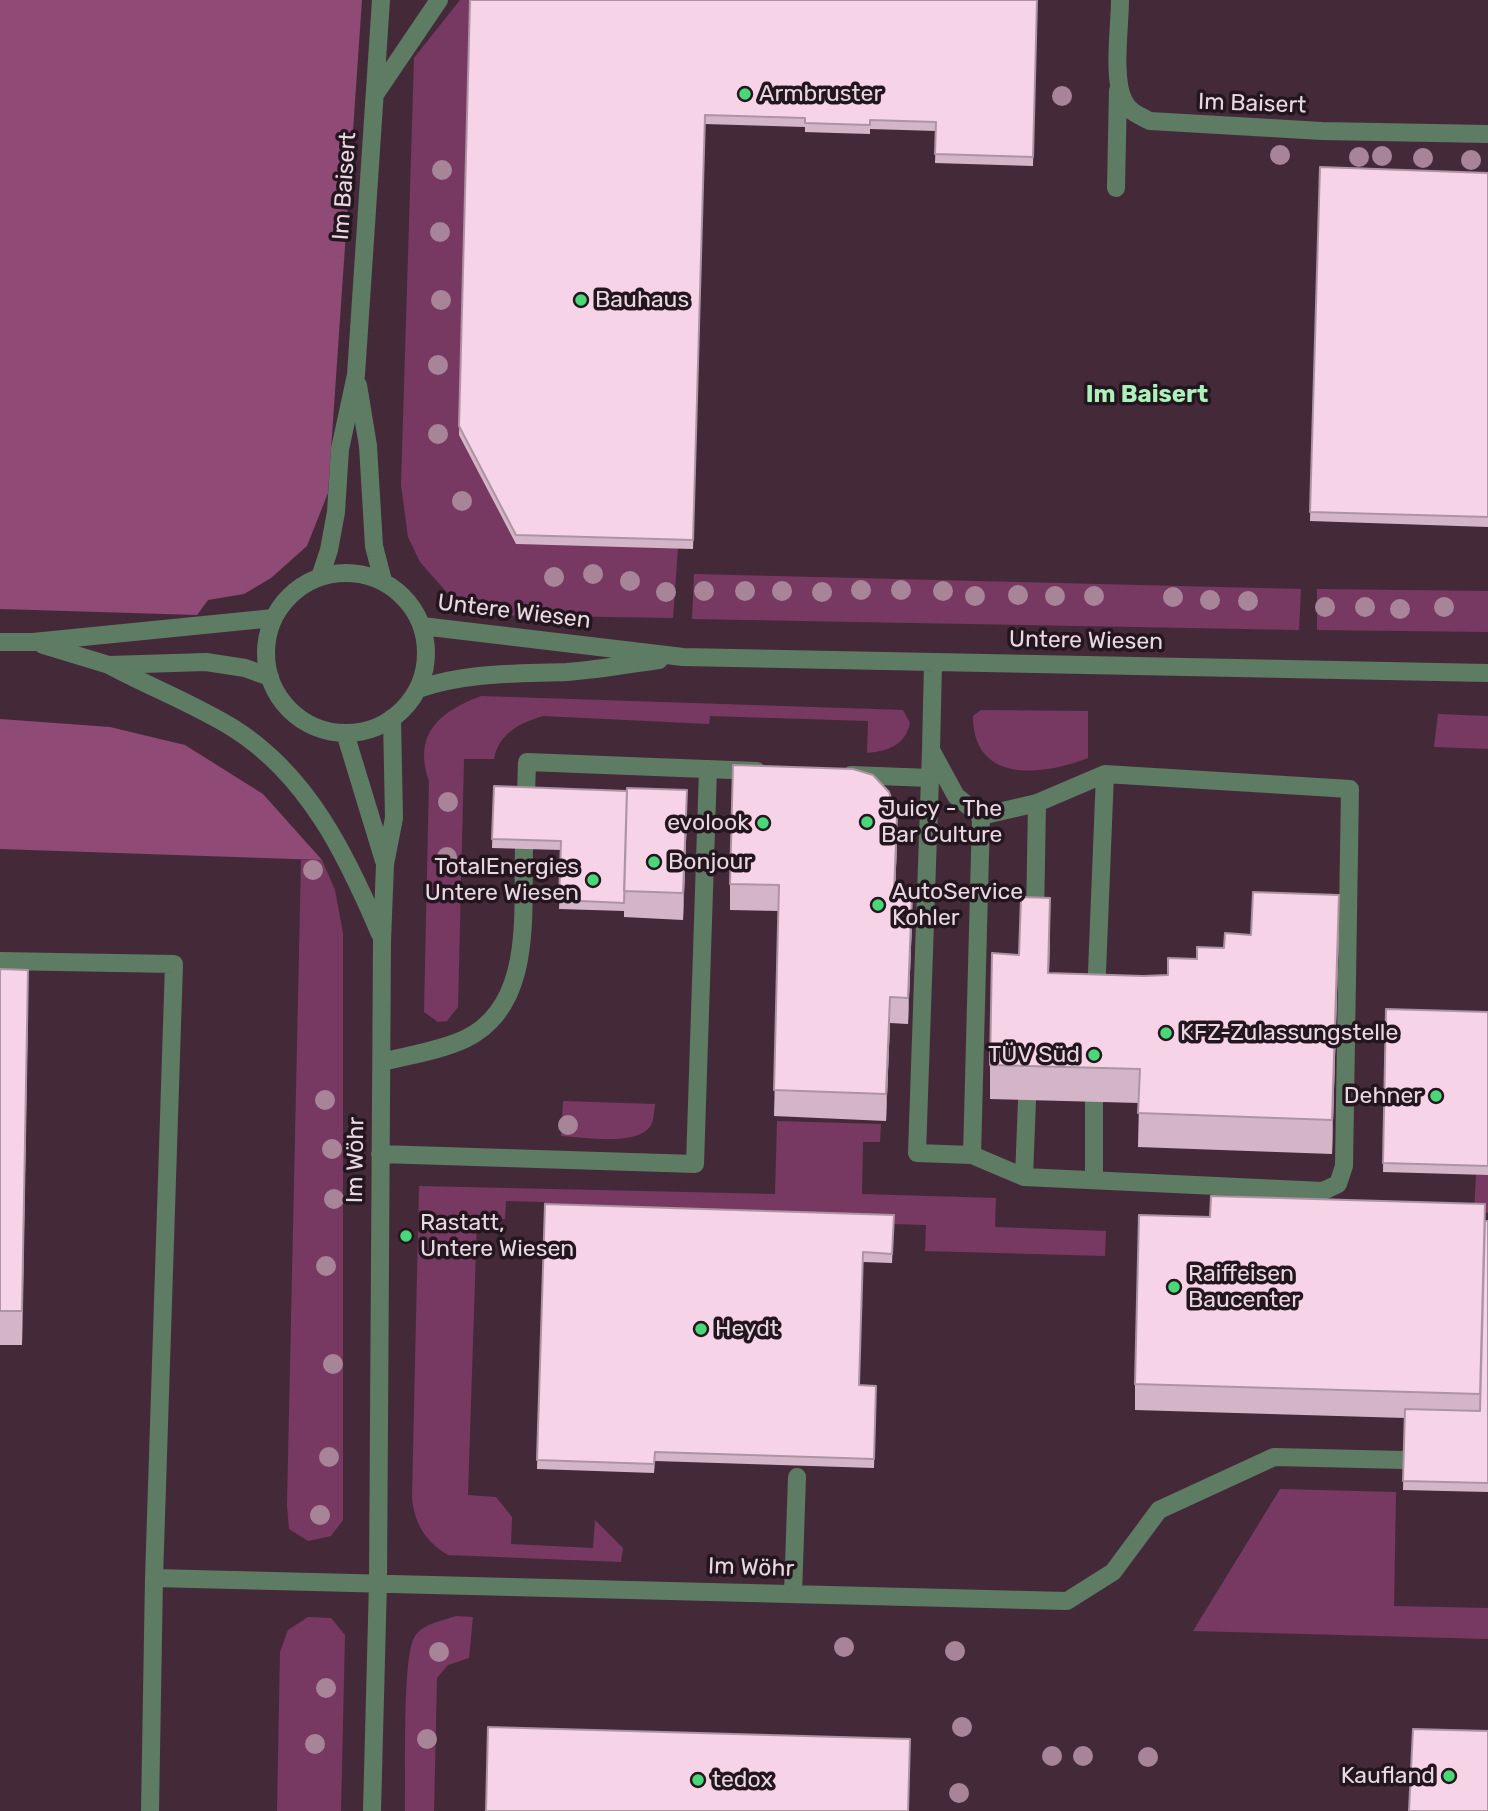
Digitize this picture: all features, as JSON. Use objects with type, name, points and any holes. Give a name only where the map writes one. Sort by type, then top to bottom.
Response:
[{"type":"street","name":"Im Baisert","points":[[320,577],[332,537],[340,449],[356,375],[381,0]]},
{"type":"street","points":[[376,93],[439,0]]},
{"type":"street","name":"Im Baisert","points":[[1120,0],[1119,79],[1123,100],[1132,112],[1150,121],[1171,125],[1488,134]]},
{"type":"street","points":[[1116,188],[1119,79]]},
{"type":"street","name":"Im Baisert","points":[[356,375],[368,446],[374,546],[383,581]]},
{"type":"street","name":"Untere Wiesen","points":[[351,573],[383,581],[407,600],[422,626],[426,658],[418,689],[393,718],[370,729],[345,733],[326,730],[307,722],[279,695],[270,677],[266,657],[274,618],[286,600],[301,586],[320,577],[351,573]]},
{"type":"street","points":[[0,642],[33,642],[274,618]]},
{"type":"street","name":"Untere Wiesen","points":[[422,626],[683,657],[1488,673]]},
{"type":"street","points":[[33,642],[109,665],[235,729],[291,778],[335,835],[383,941]]},
{"type":"street","name":"Untere Wiesen","points":[[418,689],[449,679],[482,674],[570,672],[683,657]]},
{"type":"street","points":[[109,665],[206,662],[245,668],[270,677]]},
{"type":"street","points":[[933,663],[917,1153],[972,1155],[1024,1177],[1323,1191],[1338,1184],[1344,1166],[1350,789],[1105,774],[1037,803],[981,816]]},
{"type":"street","name":"Im Wöhr","points":[[372,1811],[378,1582],[383,941],[385,864],[394,818],[393,718]]},
{"type":"street","name":"Im Wöhr","points":[[345,733],[385,864]]},
{"type":"street","points":[[931,750],[956,796],[981,816]]},
{"type":"street","points":[[526,796],[527,762],[775,772]]},
{"type":"street","points":[[380,1154],[695,1164],[708,769]]},
{"type":"street","points":[[830,774],[930,778]]},
{"type":"street","points":[[1096,1008],[1105,774]]},
{"type":"street","points":[[1035,931],[1037,803]]},
{"type":"street","points":[[972,1155],[981,816]]},
{"type":"street","points":[[382,1062],[467,1038],[495,1017],[513,985],[521,953],[524,849]]},
{"type":"street","points":[[0,961],[174,964],[154,1578],[150,1811]]},
{"type":"street","points":[[1024,1177],[1027,1100]]},
{"type":"street","points":[[1094,1101],[1094,1180]]},
{"type":"street","name":"Im Wöhr","points":[[378,1582],[1067,1601],[1113,1572],[1159,1510],[1274,1457],[1404,1460]]},
{"type":"street","points":[[793,1594],[797,1477]]},
{"type":"street","points":[[154,1578],[378,1582]]},
{"type":"shaded area","points":[[0,0],[362,0],[328,493],[307,546],[271,578],[244,594],[208,600],[197,615],[0,609]]},
{"type":"shaded area","points":[[460,0],[470,0],[516,544],[678,548],[673,618],[484,615],[458,605],[420,562],[408,537],[401,485],[414,58]]},
{"type":"shaded area","points":[[694,574],[1301,589],[1299,630],[692,619]]},
{"type":"shaded area","points":[[1317,589],[1488,591],[1488,632],[1317,630]]},
{"type":"shaded area","points":[[481,696],[903,710],[910,723],[908,731],[895,746],[867,753],[868,721],[710,716],[709,724],[543,716],[512,730],[501,742],[494,759],[464,759],[458,1007],[447,1021],[438,1022],[424,1012],[429,781],[424,750],[433,727],[442,718],[453,709]]},
{"type":"shaded area","points":[[981,710],[1088,711],[1088,758],[1051,769],[1031,771],[997,764],[984,754],[976,738],[973,716]]},
{"type":"shaded area","points":[[1438,714],[1488,716],[1488,749],[1434,747]]},
{"type":"shaded area","points":[[0,719],[110,727],[185,745],[263,794],[322,860],[0,849]]},
{"type":"shaded area","points":[[301,860],[322,860],[335,890],[343,933],[343,1520],[331,1536],[308,1541],[289,1529],[287,1505]]},
{"type":"shaded area","points":[[563,1101],[655,1104],[652,1123],[644,1132],[623,1138],[596,1139],[561,1136]]},
{"type":"shaded area","points":[[777,1121],[881,1124],[880,1142],[863,1142],[862,1194],[996,1198],[995,1227],[1106,1231],[1105,1256],[925,1251],[926,1225],[545,1213],[544,1202],[506,1201],[505,1219],[477,1219],[468,1495],[496,1497],[512,1517],[511,1544],[593,1548],[595,1520],[623,1548],[621,1562],[448,1555],[440,1550],[418,1523],[412,1497],[419,1186],[775,1194]]},
{"type":"shaded area","points":[[1476,1175],[1488,1175],[1488,1213],[1474,1213]]},
{"type":"shaded area","points":[[1280,1489],[1396,1492],[1394,1606],[1488,1608],[1488,1639],[1193,1631]]},
{"type":"shaded area","points":[[456,1616],[473,1617],[469,1658],[448,1665],[437,1678],[434,1811],[405,1811],[406,1694],[410,1650],[414,1638],[422,1629]]},
{"type":"shaded area","points":[[308,1617],[331,1618],[345,1635],[341,1811],[277,1811],[280,1652],[288,1630]]},
{"type":"building","name":"Bauhaus","points":[[470,0],[1037,0],[1033,157],[935,154],[936,122],[870,120],[870,125],[836,124],[805,123],[805,118],[705,115],[693,540],[516,535],[459,426]]},
{"type":"building","points":[[1320,167],[1488,173],[1488,517],[1310,512]]},
{"type":"building","points":[[733,765],[853,769],[873,775],[889,792],[897,816],[894,894],[912,895],[908,998],[890,997],[886,1094],[774,1090],[779,885],[730,884]]},
{"type":"building","name":"TotalEnergies Untere Wiesen","points":[[494,786],[627,791],[624,903],[559,900],[561,841],[492,839]]},
{"type":"building","points":[[627,788],[687,790],[683,893],[624,891]]},
{"type":"building","points":[[1253,892],[1339,895],[1332,1120],[1138,1113],[1140,1069],[990,1065],[992,953],[1019,955],[1021,897],[1050,898],[1048,973],[1143,976],[1168,975],[1168,958],[1197,959],[1197,947],[1224,948],[1225,933],[1251,935]]},
{"type":"building","points":[[0,969],[28,970],[22,1311],[0,1311]]},
{"type":"building","name":"Dehner","points":[[1386,1009],[1488,1012],[1488,1166],[1383,1163]]},
{"type":"building","points":[[1211,1196],[1485,1204],[1480,1394],[1135,1384],[1139,1215],[1210,1217]]},
{"type":"building","name":"Heydt","points":[[545,1204],[894,1215],[892,1254],[863,1252],[859,1385],[876,1386],[874,1459],[655,1452],[654,1464],[537,1460]]},
{"type":"building","points":[[1485,1221],[1488,1221],[1488,1483],[1403,1481],[1405,1409],[1480,1411]]},
{"type":"building","name":"tedox","points":[[488,1727],[910,1739],[908,1811],[486,1811]]},
{"type":"building","name":"Kaufland","points":[[1413,1729],[1488,1731],[1488,1811],[1409,1811]]},
{"type":"place","name":"Armbruster","points":[[745,94]]},
{"type":"place","name":"Bauhaus","points":[[581,300]]},
{"type":"place","name":"Juicy - The Bar Culture","points":[[867,822]]},
{"type":"place","name":"evolook","points":[[763,823]]},
{"type":"place","name":"Bonjour","points":[[654,862]]},
{"type":"place","name":"TotalEnergies Untere Wiesen","points":[[593,880]]},
{"type":"place","name":"AutoService Kohler","points":[[878,905]]},
{"type":"place","name":"KFZ-Zulassungstelle","points":[[1166,1033]]},
{"type":"place","name":"TÜV Süd","points":[[1094,1055]]},
{"type":"place","name":"Dehner","points":[[1436,1096]]},
{"type":"place","name":"Rastatt, Untere Wiesen","points":[[406,1236]]},
{"type":"place","name":"Raiffeisen Baucenter","points":[[1174,1287]]},
{"type":"place","name":"Heydt","points":[[701,1329]]},
{"type":"place","name":"Kaufland","points":[[1449,1776]]},
{"type":"place","name":"tedox","points":[[698,1780]]},
{"type":"district","name":"Im Baisert","points":[[1147,395]]}]
